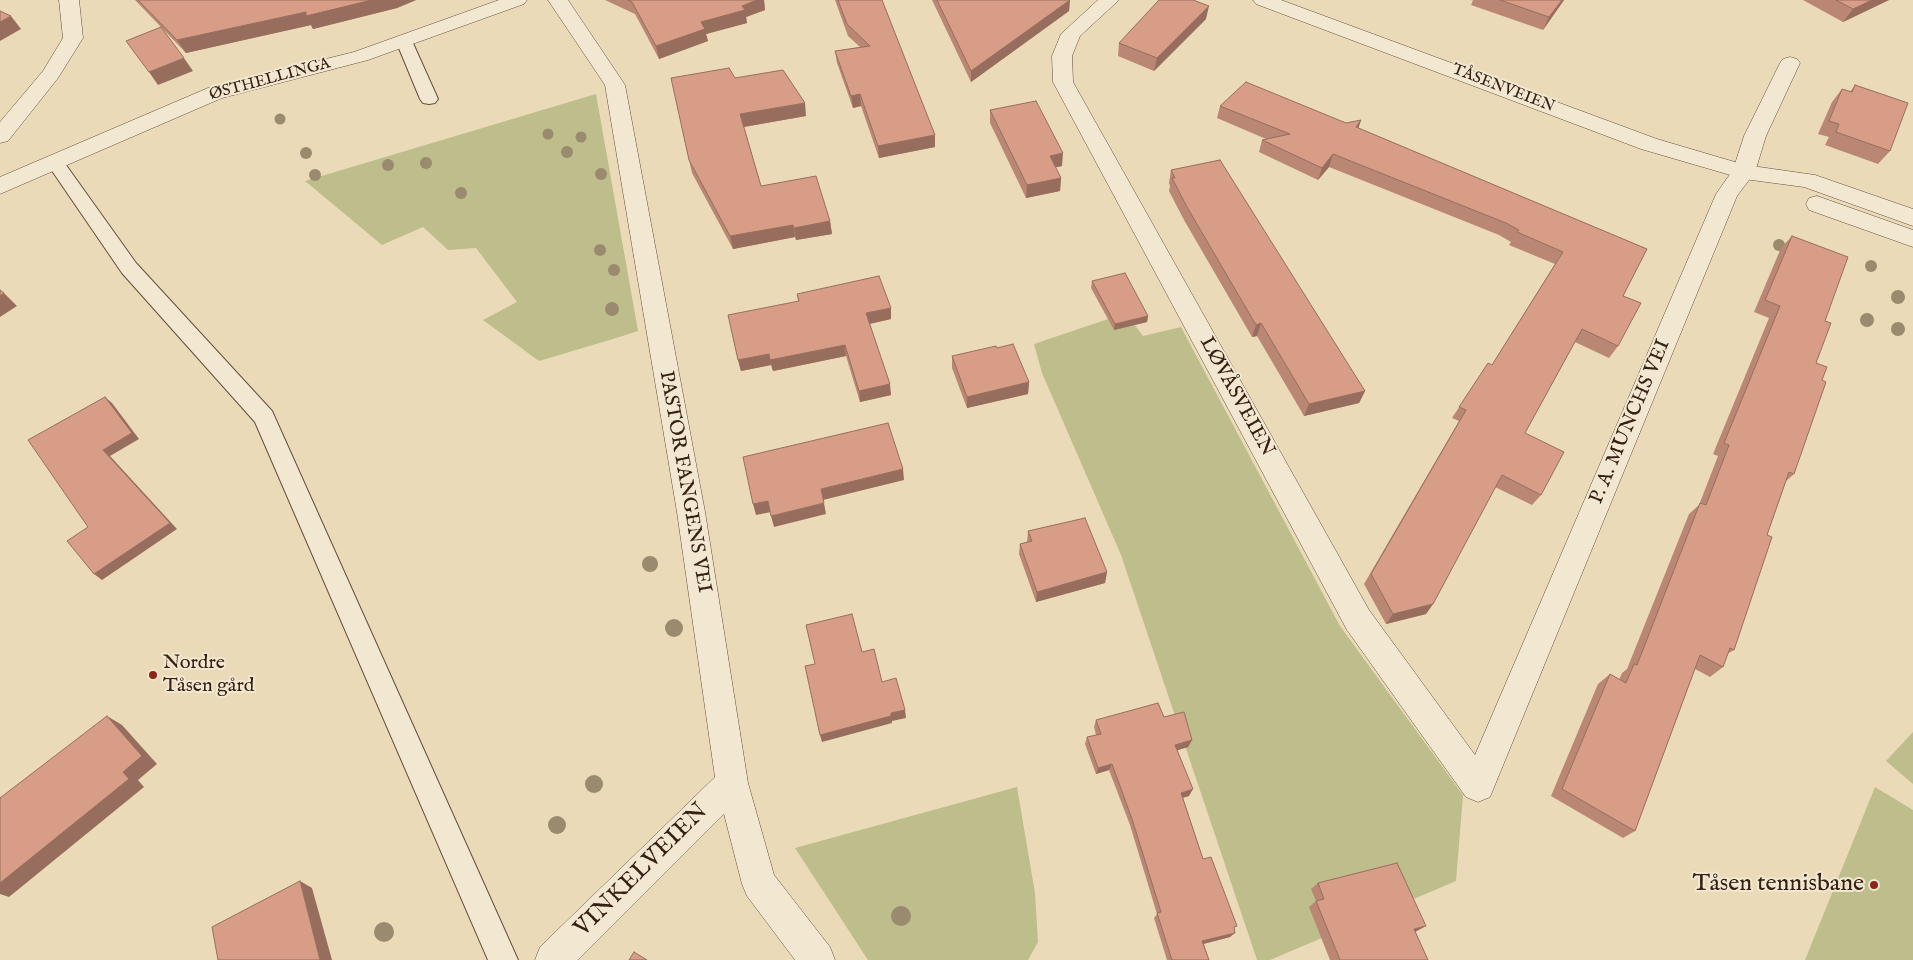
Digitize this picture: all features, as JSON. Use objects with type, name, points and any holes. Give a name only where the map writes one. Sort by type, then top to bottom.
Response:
[{"type":"street","points":[[0,136],[52,74],[73,38],[69,0]]},
{"type":"street","name":"ØSTHELLINGA","points":[[0,186],[215,93],[361,56],[517,0]]},
{"type":"street","name":"PASTOR FANGENS VEI","points":[[558,0],[614,85],[691,512],[732,782],[759,884],[817,960]]},
{"type":"street","name":"LØVÅSVEIEN","points":[[1109,0],[1071,34],[1062,56],[1063,82],[1358,620],[1478,786]]},
{"type":"street","name":"TÅSENVEIEN","points":[[1263,0],[1649,144],[1744,172],[1800,198],[1913,239]]},
{"type":"street","name":"P. A. MUNCHS VEI","points":[[1478,786],[1727,194],[1744,172],[1755,136],[1790,62]]},
{"type":"street","name":"TÅSENVEIEN","points":[[1744,172],[1807,180],[1913,218]]},
{"type":"street","name":"VINKELVEIEN","points":[[552,960],[732,782]]},
{"type":"lane","points":[[404,41],[429,99]]},
{"type":"lane","points":[[55,162],[129,268],[264,417],[503,960]]},
{"type":"green space","points":[[596,94],[638,331],[613,339],[539,361],[483,320],[517,302],[476,248],[448,250],[423,227],[382,245],[305,181]]},
{"type":"green space","points":[[1126,313],[1143,336],[1181,327],[1340,626],[1463,795],[1456,881],[1270,960],[1257,960],[1121,555],[1042,373],[1034,344]]},
{"type":"green space","points":[[1913,732],[1913,784],[1886,761]]},
{"type":"green space","points":[[1017,787],[1035,893],[1038,942],[1028,960],[868,960],[795,848]]},
{"type":"green space","name":"Tåsen tennisbane","points":[[1875,787],[1913,810],[1913,960],[1805,960]]},
{"type":"building","points":[[138,0],[372,0],[306,16],[306,12],[177,40]]},
{"type":"building","points":[[628,0],[757,0],[742,6],[745,10],[701,22],[705,29],[656,46],[632,2]]},
{"type":"building","points":[[838,0],[882,0],[935,135],[878,146],[860,94],[851,96],[835,51],[870,46],[847,24]]},
{"type":"building","points":[[937,0],[1070,0],[971,71]]},
{"type":"building","points":[[1159,0],[1193,0],[1209,6],[1157,58],[1119,43]]},
{"type":"building","points":[[1500,0],[1562,0],[1549,17]]},
{"type":"building","points":[[1836,0],[1872,0],[1853,9]]},
{"type":"building","points":[[0,11],[11,16],[0,22]]},
{"type":"building","points":[[161,27],[184,58],[149,72],[126,41]]},
{"type":"building","points":[[729,68],[735,78],[783,70],[805,103],[740,114],[761,186],[816,176],[830,221],[794,228],[793,225],[730,236],[689,160],[671,78]]},
{"type":"building","points":[[1246,82],[1346,123],[1361,120],[1356,127],[1647,249],[1623,296],[1641,303],[1618,346],[1582,329],[1525,433],[1564,452],[1541,495],[1502,475],[1433,604],[1393,614],[1371,574],[1466,410],[1459,407],[1488,363],[1492,365],[1563,252],[1517,232],[1519,230],[1506,223],[1333,154],[1322,168],[1262,140],[1290,134],[1220,106]]},
{"type":"building","points":[[1855,85],[1908,103],[1890,151],[1836,132],[1839,124],[1829,121],[1842,89],[1852,92]]},
{"type":"building","points":[[1036,101],[1063,153],[1050,156],[1061,178],[1027,185],[990,110]]},
{"type":"building","points":[[1220,160],[1365,391],[1309,404],[1261,323],[1256,325],[1172,178],[1175,178],[1171,170]]},
{"type":"building","points":[[1792,236],[1848,257],[1825,321],[1831,323],[1816,363],[1827,367],[1822,380],[1826,382],[1794,474],[1789,472],[1767,535],[1772,537],[1734,650],[1730,648],[1723,667],[1700,655],[1635,831],[1562,789],[1610,674],[1626,683],[1634,664],[1637,665],[1700,503],[1706,505],[1729,445],[1724,443],[1780,306],[1765,300]]},
{"type":"building","points":[[1125,273],[1148,316],[1115,324],[1092,281]]},
{"type":"building","points":[[879,276],[891,308],[866,313],[890,384],[859,391],[845,345],[770,360],[769,354],[738,360],[728,315],[799,301],[797,294]]},
{"type":"building","points":[[1013,344],[1029,382],[967,397],[952,356]]},
{"type":"building","points":[[105,397],[132,433],[103,450],[170,523],[94,574],[67,541],[88,527],[28,440]]},
{"type":"building","points":[[888,423],[903,469],[821,489],[824,503],[771,516],[768,501],[753,504],[743,457]]},
{"type":"building","points":[[1085,518],[1107,572],[1037,592],[1020,544],[1032,541],[1028,531]]},
{"type":"building","points":[[852,614],[862,652],[874,649],[882,682],[896,678],[905,710],[891,713],[891,716],[820,735],[805,666],[815,664],[806,625]]},
{"type":"building","points":[[1158,703],[1164,717],[1184,712],[1192,740],[1175,745],[1193,789],[1181,793],[1203,859],[1211,857],[1237,926],[1234,927],[1235,933],[1202,941],[1209,960],[1172,960],[1157,913],[1161,912],[1132,819],[1112,764],[1098,768],[1087,737],[1101,734],[1096,720]]},
{"type":"building","points":[[107,716],[142,756],[123,772],[129,779],[0,883],[0,798]]},
{"type":"building","points":[[1397,863],[1426,926],[1414,929],[1428,960],[1340,960],[1316,901],[1324,899],[1318,883]]},
{"type":"building","points":[[300,881],[320,960],[218,960],[212,927]]},
{"type":"building","points":[[634,952],[647,960],[629,960]]},
{"type":"place","name":"Nordre Tåsen gård","points":[[153,675]]},
{"type":"place","name":"Tåsen tennisbane","points":[[1874,885]]}]
